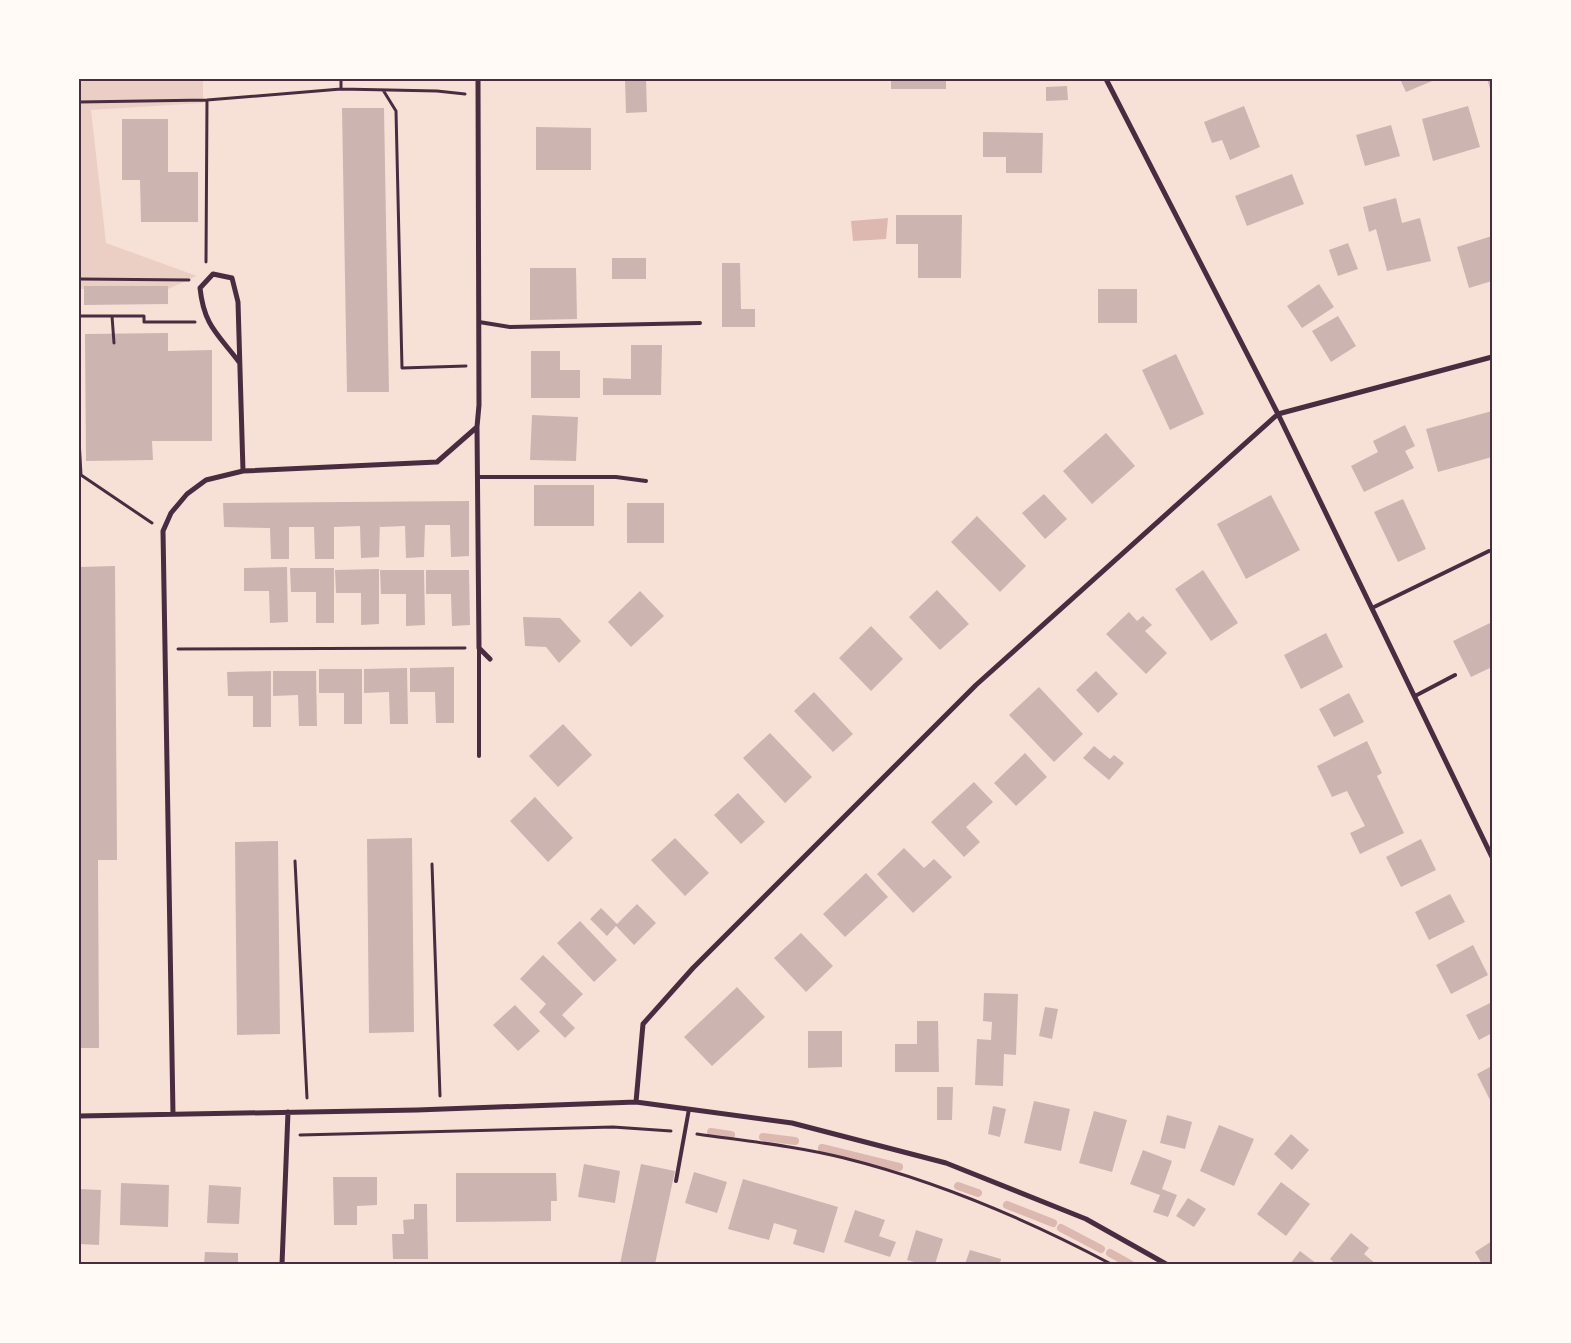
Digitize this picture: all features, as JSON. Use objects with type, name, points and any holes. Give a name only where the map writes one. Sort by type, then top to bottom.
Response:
[{"type":"street","points":[[478,79],[479,405],[477,477],[479,648],[490,659]]},
{"type":"street","points":[[1106,79],[1278,414],[1492,857]]},
{"type":"street","points":[[239,362],[215,333],[202,309],[200,288],[213,274],[232,278],[238,302],[243,471]]},
{"type":"street","points":[[636,1102],[643,1024],[693,968],[976,685],[1278,414],[1492,357]]},
{"type":"street","points":[[173,1114],[163,531],[171,513],[187,494],[206,480],[243,471],[437,462],[477,427]]},
{"type":"street","points":[[79,1116],[440,1109],[636,1102],[792,1123],[946,1163],[1086,1219],[1166,1264]]},
{"type":"street","points":[[282,1264],[288,1112]]},
{"type":"lane","points":[[479,322],[510,327],[700,323]]},
{"type":"lane","points":[[477,477],[616,477],[646,481]]},
{"type":"lane","points":[[1372,608],[1489,551]]},
{"type":"lane","points":[[479,648],[479,756]]},
{"type":"lane","points":[[1415,696],[1455,675]]},
{"type":"lane","points":[[676,1181],[689,1109]]},
{"type":"path","points":[[341,79],[341,89]]},
{"type":"path","points":[[79,102],[207,100],[341,89],[437,91],[479,95]]},
{"type":"path","points":[[383,90],[396,111],[402,368],[479,366]]},
{"type":"path","points":[[207,100],[207,250]]},
{"type":"path","points":[[79,279],[206,280]]},
{"type":"path","points":[[79,316],[144,316],[144,322],[208,322]]},
{"type":"path","points":[[112,316],[114,343]]},
{"type":"path","points":[[79,439],[80,475],[163,531]]},
{"type":"path","points":[[165,649],[479,648]]},
{"type":"path","points":[[295,861],[308,1112]]},
{"type":"path","points":[[432,864],[440,1109]]},
{"type":"path","points":[[287,1135],[613,1127],[685,1132],[843,1158],[953,1191],[1077,1246],[1111,1264]]},
{"type":"shaded area","points":[[79,79],[203,79],[203,103],[91,110],[106,243],[197,276],[168,289],[79,289]]},
{"type":"shaded area","points":[[888,218],[886,239],[853,241],[851,221]]},
{"type":"building","points":[[625,79],[646,79],[647,112],[626,113]]},
{"type":"building","points":[[891,79],[946,79],[946,89],[891,89]]},
{"type":"building","points":[[1400,79],[1437,79],[1406,92]]},
{"type":"building","points":[[1487,79],[1492,79],[1492,95]]},
{"type":"building","points":[[1067,86],[1068,100],[1046,101],[1046,87]]},
{"type":"building","points":[[1244,106],[1260,147],[1230,160],[1222,140],[1212,143],[1204,122]]},
{"type":"building","points":[[1468,106],[1480,147],[1433,161],[1422,119]]},
{"type":"building","points":[[342,108],[384,108],[389,392],[347,392]]},
{"type":"building","points":[[122,119],[168,119],[168,172],[198,172],[198,222],[141,222],[140,180],[122,180]]},
{"type":"building","points":[[1391,125],[1400,156],[1365,166],[1356,135]]},
{"type":"building","points":[[536,127],[591,128],[591,170],[536,170]]},
{"type":"building","points":[[983,132],[1043,133],[1042,173],[1006,173],[1006,157],[983,157]]},
{"type":"building","points":[[1292,174],[1304,204],[1247,226],[1235,196]]},
{"type":"building","points":[[1396,198],[1402,223],[1420,218],[1431,261],[1387,271],[1376,229],[1369,232],[1363,207]]},
{"type":"building","points":[[896,215],[962,215],[961,278],[918,278],[918,244],[896,244]]},
{"type":"building","points":[[1492,236],[1492,281],[1469,288],[1457,247]]},
{"type":"building","points":[[1348,243],[1358,269],[1338,276],[1329,250]]},
{"type":"building","points":[[612,258],[646,258],[646,279],[612,279]]},
{"type":"building","points":[[722,263],[740,263],[741,309],[755,309],[755,327],[722,327]]},
{"type":"building","points":[[530,268],[576,268],[577,319],[530,320]]},
{"type":"building","points":[[1319,284],[1334,307],[1302,328],[1287,306]]},
{"type":"building","points":[[84,286],[168,286],[168,304],[84,305]]},
{"type":"building","points":[[1098,289],[1137,289],[1137,323],[1098,323]]},
{"type":"building","points":[[1338,316],[1356,346],[1331,362],[1312,331]]},
{"type":"building","points":[[168,333],[168,351],[212,350],[212,441],[152,441],[153,460],[86,461],[85,334]]},
{"type":"building","points":[[631,345],[662,345],[661,395],[603,395],[603,378],[631,379]]},
{"type":"building","points":[[531,351],[560,351],[560,370],[580,370],[580,398],[531,398]]},
{"type":"building","points":[[1176,354],[1204,414],[1170,430],[1142,370]]},
{"type":"building","points":[[1492,411],[1492,457],[1438,472],[1426,429]]},
{"type":"building","points":[[532,415],[578,417],[576,461],[530,460]]},
{"type":"building","points":[[1405,425],[1415,446],[1405,451],[1414,468],[1364,492],[1351,466],[1378,452],[1373,441]]},
{"type":"building","points":[[1106,433],[1135,466],[1092,504],[1063,471]]},
{"type":"building","points":[[534,485],[594,485],[594,526],[534,526]]},
{"type":"building","points":[[1044,494],[1067,519],[1045,539],[1022,513]]},
{"type":"building","points":[[1271,495],[1300,550],[1246,579],[1217,524]]},
{"type":"building","points":[[1403,499],[1426,549],[1398,562],[1374,512]]},
{"type":"building","points":[[469,501],[469,556],[451,557],[450,525],[425,525],[424,557],[406,558],[405,526],[380,527],[380,520],[379,557],[361,558],[360,526],[334,527],[334,559],[315,559],[314,527],[289,527],[289,559],[271,559],[270,528],[224,527],[223,503]]},
{"type":"building","points":[[627,503],[664,503],[664,543],[627,543]]},
{"type":"building","points":[[977,516],[1026,566],[1000,592],[951,542]]},
{"type":"building","points":[[115,566],[117,860],[98,860],[99,1048],[79,1048],[79,567]]},
{"type":"building","points":[[287,567],[288,622],[270,623],[269,591],[244,591],[244,568]]},
{"type":"building","points":[[290,568],[334,568],[334,623],[316,623],[316,592],[291,592]]},
{"type":"building","points":[[379,569],[379,624],[361,625],[361,593],[336,593],[335,570]]},
{"type":"building","points":[[380,570],[424,570],[425,625],[406,626],[406,594],[381,594]]},
{"type":"building","points":[[426,570],[469,570],[470,625],[452,626],[451,594],[426,594]]},
{"type":"building","points":[[1203,570],[1238,623],[1211,641],[1175,589]]},
{"type":"building","points":[[937,590],[969,624],[940,650],[909,617]]},
{"type":"building","points":[[640,591],[664,616],[631,647],[608,622]]},
{"type":"building","points":[[1129,612],[1137,621],[1143,616],[1152,625],[1145,631],[1167,653],[1146,674],[1106,634]]},
{"type":"building","points":[[523,617],[560,618],[581,641],[559,663],[546,647],[525,646]]},
{"type":"building","points":[[1492,622],[1492,667],[1471,677],[1453,641]]},
{"type":"building","points":[[871,626],[903,659],[871,691],[839,658]]},
{"type":"building","points":[[1326,633],[1343,667],[1301,689],[1284,655]]},
{"type":"building","points":[[454,667],[454,723],[436,723],[435,692],[410,692],[410,668]]},
{"type":"building","points":[[407,668],[408,724],[390,724],[389,692],[364,693],[364,669]]},
{"type":"building","points":[[319,669],[362,669],[362,724],[344,724],[344,693],[319,693]]},
{"type":"building","points":[[271,671],[271,727],[253,727],[253,696],[228,696],[227,672]]},
{"type":"building","points":[[273,671],[316,671],[317,726],[299,726],[298,695],[273,696]]},
{"type":"building","points":[[1096,671],[1118,694],[1098,713],[1076,690]]},
{"type":"building","points":[[1039,687],[1083,734],[1054,762],[1009,715]]},
{"type":"building","points":[[814,692],[853,734],[833,752],[794,711]]},
{"type":"building","points":[[1349,693],[1364,722],[1334,737],[1319,709]]},
{"type":"building","points":[[563,724],[592,755],[558,787],[529,756]]},
{"type":"building","points":[[770,733],[812,777],[785,803],[743,758]]},
{"type":"building","points":[[1367,741],[1382,773],[1377,776],[1404,833],[1360,854],[1350,833],[1365,826],[1347,791],[1332,797],[1317,766]]},
{"type":"building","points":[[1094,746],[1110,759],[1114,755],[1124,763],[1109,780],[1083,758]]},
{"type":"building","points":[[1025,753],[1047,777],[1016,806],[994,783]]},
{"type":"building","points":[[974,782],[993,802],[966,827],[980,842],[964,857],[931,822]]},
{"type":"building","points":[[738,793],[765,822],[741,844],[714,815]]},
{"type":"building","points":[[535,797],[573,838],[548,862],[510,821]]},
{"type":"building","points":[[412,838],[414,1032],[369,1033],[367,839]]},
{"type":"building","points":[[675,838],[709,873],[685,896],[651,860]]},
{"type":"building","points":[[1421,839],[1436,870],[1401,887],[1386,857]]},
{"type":"building","points":[[278,841],[280,1034],[237,1035],[235,842]]},
{"type":"building","points":[[904,848],[924,868],[934,859],[952,877],[913,913],[877,874]]},
{"type":"building","points":[[866,873],[888,897],[845,937],[823,914]]},
{"type":"building","points":[[1450,894],[1465,922],[1429,940],[1415,912]]},
{"type":"building","points":[[637,904],[656,923],[634,945],[616,926],[607,936],[590,919],[601,908],[617,924]]},
{"type":"building","points":[[580,921],[617,960],[594,982],[557,943]]},
{"type":"building","points":[[801,933],[833,966],[806,992],[774,958]]},
{"type":"building","points":[[1473,945],[1488,975],[1451,994],[1436,965]]},
{"type":"building","points":[[543,955],[583,994],[562,1015],[575,1028],[565,1038],[539,1012],[546,1004],[520,979]]},
{"type":"building","points":[[737,987],[765,1017],[712,1066],[684,1037]]},
{"type":"building","points":[[984,993],[1018,994],[1016,1055],[1004,1054],[1003,1086],[975,1085],[977,1039],[991,1040],[992,1022],[983,1021]]},
{"type":"building","points":[[1492,1002],[1492,1033],[1479,1040],[1466,1015]]},
{"type":"building","points":[[515,1005],[540,1031],[518,1051],[493,1025]]},
{"type":"building","points":[[1045,1007],[1058,1009],[1052,1039],[1039,1036]]},
{"type":"building","points":[[917,1021],[938,1021],[939,1072],[895,1072],[895,1044],[917,1044]]},
{"type":"building","points":[[808,1031],[842,1031],[842,1067],[808,1068]]},
{"type":"building","points":[[1492,1066],[1492,1104],[1477,1074]]},
{"type":"building","points":[[937,1087],[953,1087],[952,1120],[937,1120]]},
{"type":"building","points":[[1034,1101],[1070,1109],[1061,1151],[1024,1143]]},
{"type":"building","points":[[993,1106],[1006,1109],[1000,1137],[988,1134]]},
{"type":"building","points":[[1094,1111],[1127,1120],[1112,1172],[1079,1163]]},
{"type":"building","points":[[1167,1115],[1192,1122],[1185,1149],[1160,1143]]},
{"type":"building","points":[[1219,1125],[1254,1139],[1234,1186],[1200,1171]]},
{"type":"building","points":[[1291,1134],[1309,1150],[1292,1170],[1274,1154]]},
{"type":"building","points":[[1143,1150],[1172,1161],[1162,1189],[1177,1195],[1168,1217],[1153,1212],[1160,1195],[1130,1184]]},
{"type":"building","points":[[584,1164],[620,1171],[615,1203],[578,1197]]},
{"type":"building","points":[[641,1164],[675,1171],[655,1264],[620,1264]]},
{"type":"building","points":[[694,1172],[727,1182],[717,1213],[685,1203]]},
{"type":"building","points":[[456,1173],[556,1173],[557,1201],[551,1201],[551,1221],[456,1222]]},
{"type":"building","points":[[333,1177],[377,1177],[377,1205],[357,1206],[357,1225],[334,1225]]},
{"type":"building","points":[[743,1179],[838,1207],[824,1253],[793,1244],[797,1230],[774,1223],[769,1240],[728,1229]]},
{"type":"building","points":[[1281,1182],[1310,1204],[1286,1236],[1257,1214]]},
{"type":"building","points":[[121,1183],[169,1185],[168,1227],[120,1225]]},
{"type":"building","points":[[209,1185],[241,1187],[239,1224],[207,1223]]},
{"type":"building","points":[[79,1189],[101,1190],[99,1245],[79,1244]]},
{"type":"building","points":[[1188,1198],[1206,1209],[1194,1227],[1176,1216]]},
{"type":"building","points":[[414,1204],[427,1204],[428,1259],[393,1259],[392,1234],[404,1234],[403,1220],[414,1219]]},
{"type":"building","points":[[855,1210],[885,1220],[879,1236],[896,1242],[890,1257],[844,1242]]},
{"type":"building","points":[[916,1230],[943,1239],[935,1264],[921,1264],[907,1260]]},
{"type":"building","points":[[1351,1233],[1369,1248],[1364,1254],[1376,1264],[1336,1264],[1330,1259]]},
{"type":"building","points":[[1492,1241],[1492,1264],[1482,1264],[1475,1252]]},
{"type":"building","points":[[970,1250],[1001,1259],[1000,1264],[965,1264]]},
{"type":"building","points":[[1300,1251],[1317,1264],[1290,1264]]},
{"type":"building","points":[[205,1252],[238,1253],[238,1264],[204,1264]]},
{"type":"waterway","points":[[711,1132],[731,1135]]},
{"type":"waterway","points":[[763,1137],[795,1141]]},
{"type":"waterway","points":[[822,1148],[899,1167]]},
{"type":"waterway","points":[[958,1186],[978,1193]]},
{"type":"waterway","points":[[1007,1205],[1053,1223]]},
{"type":"waterway","points":[[1061,1228],[1101,1249]]},
{"type":"waterway","points":[[1110,1253],[1130,1264]]}]
